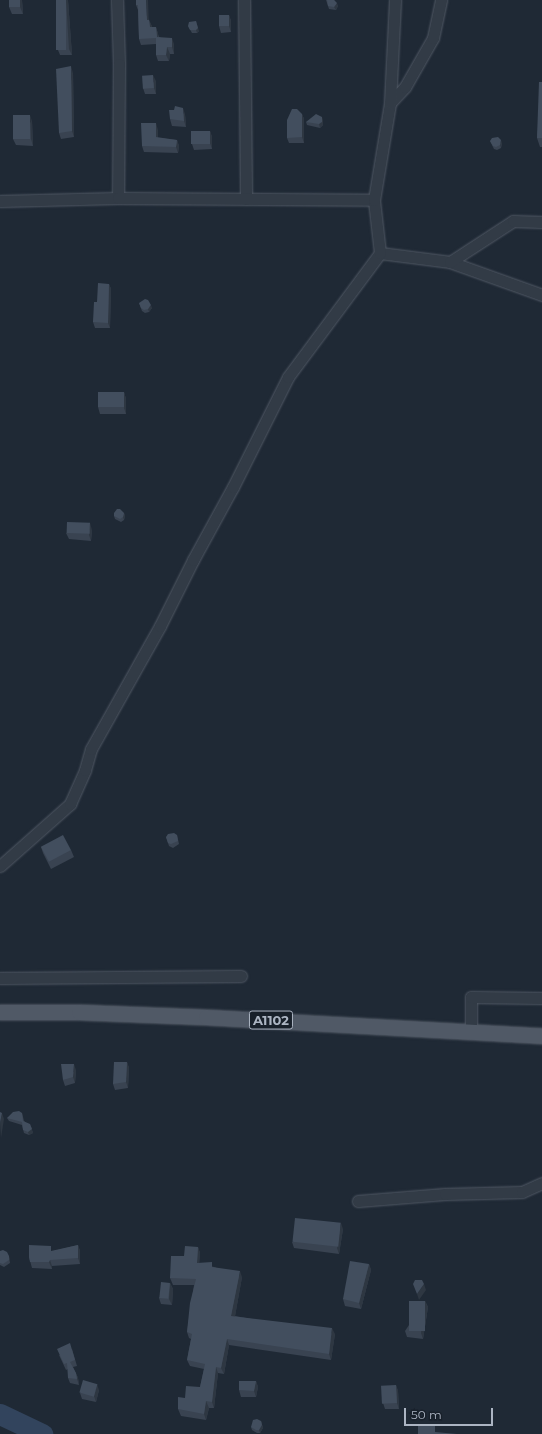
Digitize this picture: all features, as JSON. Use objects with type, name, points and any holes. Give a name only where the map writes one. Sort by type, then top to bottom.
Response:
[{"type":"main road","name":"A1102","points":[[0,1012],[79,1012],[206,1016],[542,1036]]},
{"type":"street","points":[[117,0],[119,64],[118,198]]},
{"type":"street","points":[[244,0],[246,199]]},
{"type":"street","points":[[0,866],[70,804],[85,770],[91,749],[160,626],[193,560],[233,487],[288,377],[380,253],[374,200],[390,103],[395,0]]},
{"type":"street","points":[[390,103],[405,87],[433,38],[441,0]]},
{"type":"street","points":[[0,201],[118,198],[374,200]]},
{"type":"street","points":[[450,262],[513,221],[542,222]]},
{"type":"street","points":[[380,253],[450,262],[542,295]]},
{"type":"street","points":[[0,978],[241,976]]},
{"type":"street","points":[[471,1032],[471,997],[542,998]]},
{"type":"street","points":[[358,1201],[445,1194],[522,1192],[542,1183]]},
{"type":"building","points":[[9,0],[20,0],[20,7],[9,7]]},
{"type":"building","points":[[56,0],[66,0],[66,50],[56,50]]},
{"type":"building","points":[[136,0],[146,0],[147,20],[149,20],[150,27],[156,27],[157,37],[172,38],[172,47],[167,47],[166,55],[156,55],[156,38],[139,39],[138,5],[136,5]]},
{"type":"building","points":[[327,0],[334,0],[337,3],[334,7],[328,6]]},
{"type":"building","points":[[219,15],[229,15],[229,26],[219,26]]},
{"type":"building","points":[[196,21],[198,28],[196,30],[190,30],[188,26],[189,22]]},
{"type":"building","points":[[71,66],[72,131],[59,133],[56,69]]},
{"type":"building","points":[[153,75],[154,88],[143,89],[142,76]]},
{"type":"building","points":[[539,82],[542,82],[542,138],[537,138]]},
{"type":"building","points":[[175,106],[183,108],[184,121],[170,119],[169,110],[174,110]]},
{"type":"building","points":[[292,109],[297,109],[302,114],[302,137],[287,138],[287,120]]},
{"type":"building","points":[[316,114],[322,117],[322,122],[319,124],[306,122]]},
{"type":"building","points":[[13,115],[30,115],[30,139],[13,139]]},
{"type":"building","points":[[141,123],[156,123],[156,137],[177,140],[176,147],[142,146]]},
{"type":"building","points":[[191,131],[210,131],[210,144],[191,144]]},
{"type":"building","points":[[498,137],[501,140],[500,145],[496,147],[493,146],[490,141],[492,138]]},
{"type":"building","points":[[98,283],[109,284],[108,323],[93,322],[94,302],[97,302]]},
{"type":"building","points":[[145,299],[148,300],[151,305],[148,309],[144,310],[141,308],[139,303]]},
{"type":"building","points":[[98,392],[124,392],[124,407],[98,407]]},
{"type":"building","points":[[117,509],[120,509],[124,513],[123,517],[120,519],[114,516]]},
{"type":"building","points":[[67,522],[90,523],[90,534],[67,533]]},
{"type":"building","points":[[174,833],[177,835],[178,841],[171,844],[168,843],[166,837],[168,834]]},
{"type":"building","points":[[63,835],[71,850],[49,862],[41,847]]},
{"type":"building","points":[[114,1062],[127,1062],[126,1082],[113,1084]]},
{"type":"building","points":[[61,1064],[74,1064],[73,1077],[63,1080]]},
{"type":"building","points":[[19,1111],[22,1113],[23,1121],[30,1124],[32,1129],[28,1132],[23,1130],[22,1122],[7,1118],[13,1112]]},
{"type":"building","points":[[0,1112],[2,1113],[0,1123]]},
{"type":"building","points":[[295,1218],[341,1223],[338,1247],[292,1242]]},
{"type":"building","points":[[29,1245],[51,1246],[51,1251],[78,1245],[78,1258],[50,1260],[49,1262],[30,1262]]},
{"type":"building","points":[[185,1246],[198,1247],[197,1263],[212,1262],[212,1267],[240,1271],[231,1316],[332,1328],[329,1354],[227,1339],[221,1368],[216,1367],[212,1402],[206,1401],[204,1414],[178,1409],[178,1397],[185,1398],[186,1386],[200,1387],[205,1364],[187,1360],[192,1334],[187,1332],[190,1303],[196,1279],[170,1278],[171,1256],[184,1256]]},
{"type":"building","points":[[3,1250],[7,1252],[9,1260],[3,1264],[0,1263],[0,1251]]},
{"type":"building","points":[[350,1261],[369,1264],[359,1303],[343,1299]]},
{"type":"building","points":[[415,1280],[422,1280],[424,1284],[417,1294],[413,1284]]},
{"type":"building","points":[[161,1282],[170,1283],[168,1299],[159,1298]]},
{"type":"building","points":[[409,1301],[425,1301],[425,1331],[409,1331]]},
{"type":"building","points":[[70,1343],[75,1360],[70,1362],[76,1373],[77,1379],[68,1378],[67,1363],[64,1364],[57,1349]]},
{"type":"building","points":[[83,1380],[97,1384],[94,1397],[79,1392]]},
{"type":"building","points":[[239,1381],[256,1381],[254,1391],[239,1390]]},
{"type":"building","points":[[396,1385],[397,1403],[382,1404],[381,1386]]},
{"type":"building","points":[[257,1419],[261,1421],[262,1425],[259,1430],[251,1427],[253,1420]]},
{"type":"building","points":[[418,1426],[435,1426],[435,1432],[457,1434],[418,1434]]},
{"type":"waterway","points":[[0,1414],[42,1434]]}]
